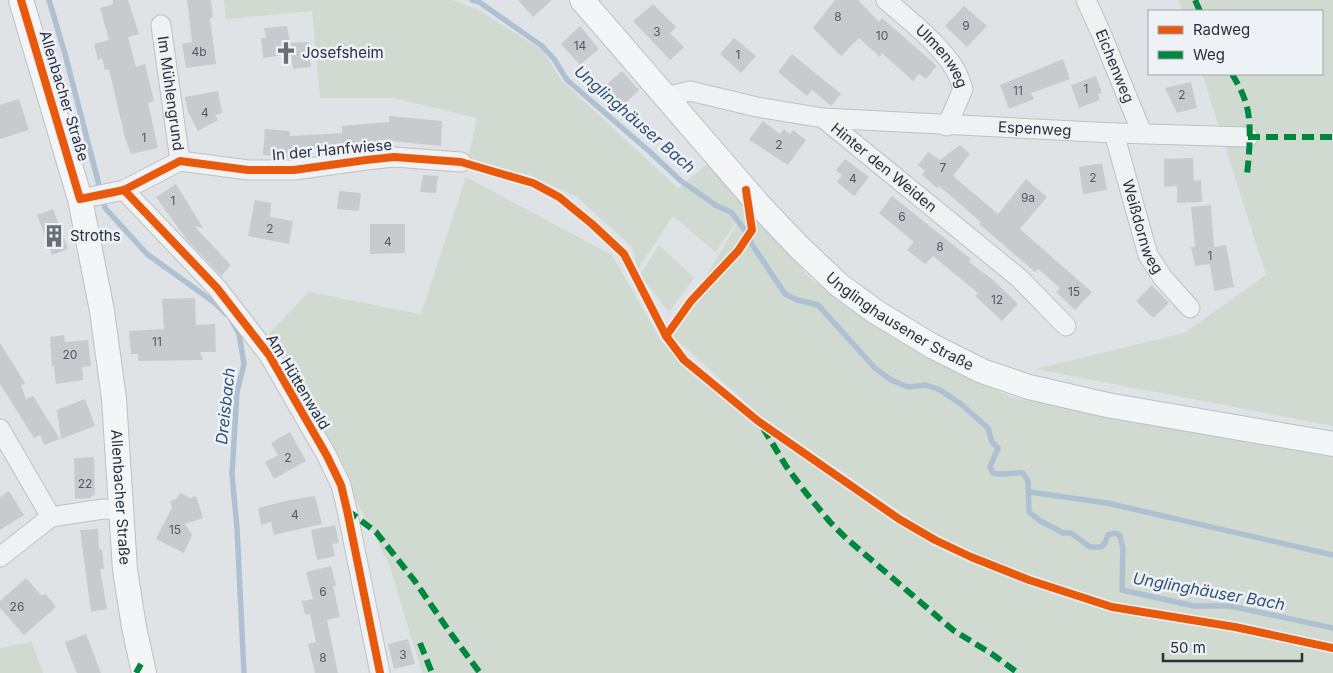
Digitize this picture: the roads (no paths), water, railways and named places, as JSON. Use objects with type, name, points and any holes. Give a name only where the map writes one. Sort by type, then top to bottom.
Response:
[{"type":"main road","name":"Allenbacher Straße","points":[[21,0],[102,194],[104,320],[114,399],[125,570],[144,673]]},
{"type":"main road","name":"Unglinghausener Straße","points":[[582,0],[760,206],[839,285],[876,312],[932,346],[982,371],[1029,387],[1107,405],[1333,444]]},
{"type":"street","name":"Ulmenweg","points":[[886,0],[920,30],[956,71],[963,90],[947,126]]},
{"type":"street","name":"Eichenweg","points":[[1086,0],[1142,133]]},
{"type":"street","name":"Im Mühlengrund","points":[[161,25],[180,161]]},
{"type":"street","name":"Hinter den Weiden","points":[[665,97],[690,91],[757,107],[823,118],[1019,278],[1066,326]]},
{"type":"street","name":"Espenweg","points":[[823,118],[947,126],[1204,137],[1248,137]]},
{"type":"street","name":"Weißdornweg","points":[[1114,133],[1148,255],[1163,278],[1190,308]]},
{"type":"street","name":"In der Hanfwiese","points":[[180,161],[248,170],[294,170],[394,157],[461,162]]},
{"type":"street","points":[[102,194],[180,161]]},
{"type":"street","name":"Am Hüttenwald","points":[[102,194],[217,288],[269,355],[341,485],[380,673]]},
{"type":"street","points":[[0,429],[51,517]]},
{"type":"street","points":[[0,558],[51,517],[103,509],[120,510]]},
{"type":"waterway","name":"Dreisbach","points":[[49,0],[105,208],[147,254],[215,303],[226,314]]},
{"type":"waterway","name":"Unglinghäuser Bach","points":[[472,0],[479,2],[542,46],[554,59],[567,80],[681,181],[717,206],[731,212],[744,229],[785,294],[797,300],[818,305],[875,368],[891,380],[908,387],[926,385],[940,390],[961,404],[988,428],[992,442],[998,448],[990,467],[993,473],[997,474],[1023,473],[1028,481],[1029,512],[1039,520],[1063,533],[1071,533],[1090,547],[1101,547],[1108,535],[1116,533],[1120,536],[1123,548],[1122,590],[1194,606],[1230,606],[1333,628]]},
{"type":"waterway","name":"Dreisbach","points":[[232,321],[239,334],[244,364],[237,392],[232,474],[237,528],[244,673]]},
{"type":"waterway","points":[[1029,492],[1107,503],[1333,555]]},
{"type":"place","name":"Josefsheim","points":[[286,53]]},
{"type":"place","name":"Stroths","points":[[54,236]]}]
